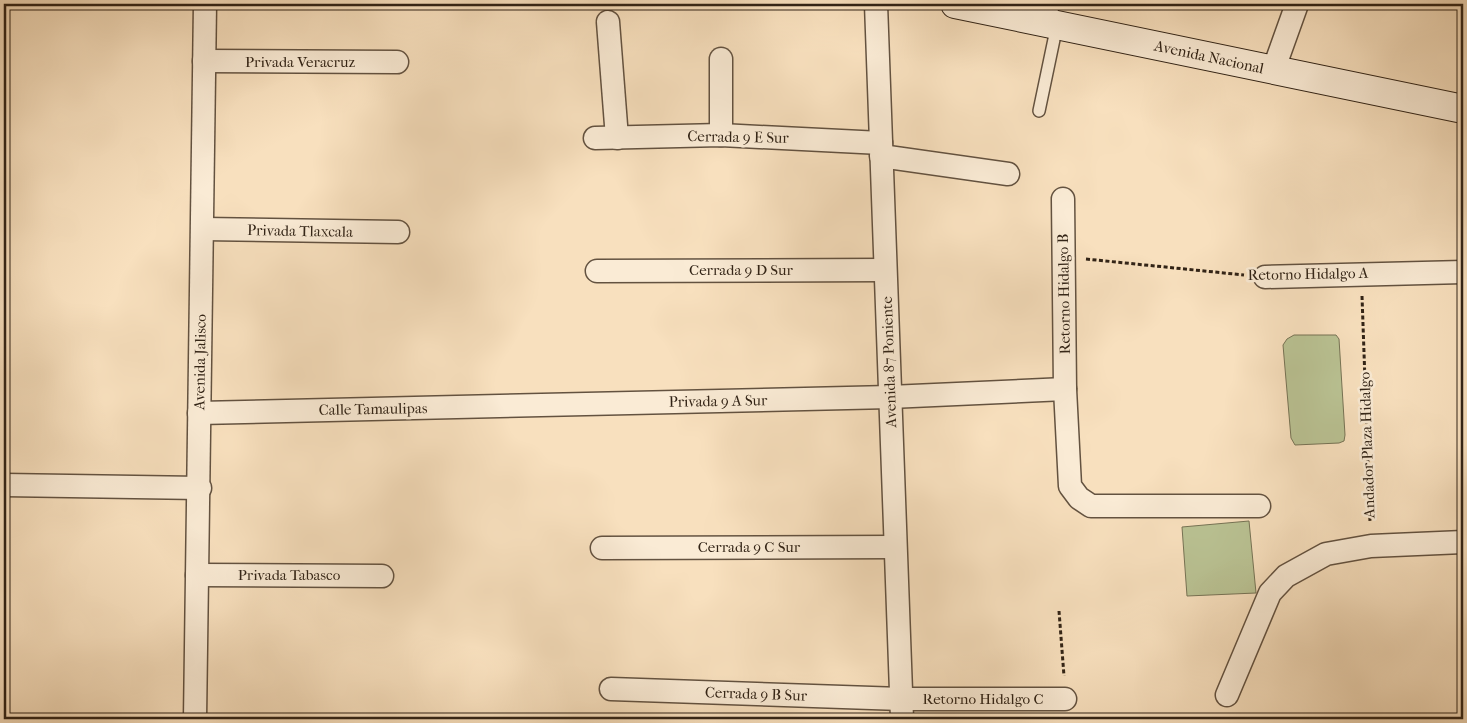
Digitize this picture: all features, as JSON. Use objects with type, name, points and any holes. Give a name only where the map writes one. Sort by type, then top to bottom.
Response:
[{"type":"main road","name":"Avenida Nacional","points":[[955,4],[1049,17],[1273,71],[1463,109]]},
{"type":"street","name":"Avenida Jalisco","points":[[195,719],[200,488],[199,413],[205,4]]},
{"type":"street","name":"Avenida 87 Poniente","points":[[876,4],[902,709]]},
{"type":"street","points":[[1273,71],[1297,4]]},
{"type":"street","name":"Cerrada 9 E Sur","points":[[608,22],[606,138],[721,135],[881,150]]},
{"type":"street","points":[[721,59],[721,135]]},
{"type":"street","name":"Privada Veracruz","points":[[204,61],[397,62]]},
{"type":"street","points":[[881,150],[1008,174]]},
{"type":"street","name":"Retorno Hidalgo B","points":[[1063,200],[1065,389],[1070,486],[1079,498],[1091,506],[1259,506]]},
{"type":"street","name":"Privada Tlaxcala","points":[[203,229],[398,232]]},
{"type":"street","name":"Cerrada 9 D Sur","points":[[597,271],[885,270]]},
{"type":"street","name":"Retorno Hidalgo A","points":[[1265,277],[1463,272]]},
{"type":"street","points":[[890,397],[1065,389]]},
{"type":"street","name":"Privada 9 A Sur","points":[[546,405],[890,397]]},
{"type":"street","name":"Calle Tamaulipas","points":[[199,413],[546,405]]},
{"type":"street","points":[[4,485],[200,488]]},
{"type":"street","points":[[1226,695],[1270,593],[1286,576],[1326,554],[1371,546],[1463,542]]},
{"type":"street","name":"Cerrada 9 C Sur","points":[[602,548],[895,547]]},
{"type":"street","name":"Privada Tabasco","points":[[197,575],[382,576]]},
{"type":"street","name":"Cerrada 9 B Sur","points":[[611,690],[902,709]]},
{"type":"street","name":"Retorno Hidalgo C","points":[[902,709],[1065,699]]},
{"type":"lane","points":[[1039,111],[1049,17]]},
{"type":"path","name":"Retorno Hidalgo A","points":[[1063,257],[1265,277]]},
{"type":"path","name":"Andador Plaza Hidalgo","points":[[1361,274],[1371,546]]},
{"type":"path","points":[[1059,611],[1065,699]]},
{"type":"green space","points":[[1294,335],[1336,335],[1339,339],[1344,441],[1339,443],[1295,445],[1291,438],[1283,345],[1287,339]]},
{"type":"green space","points":[[1249,521],[1256,593],[1187,596],[1182,527]]}]
